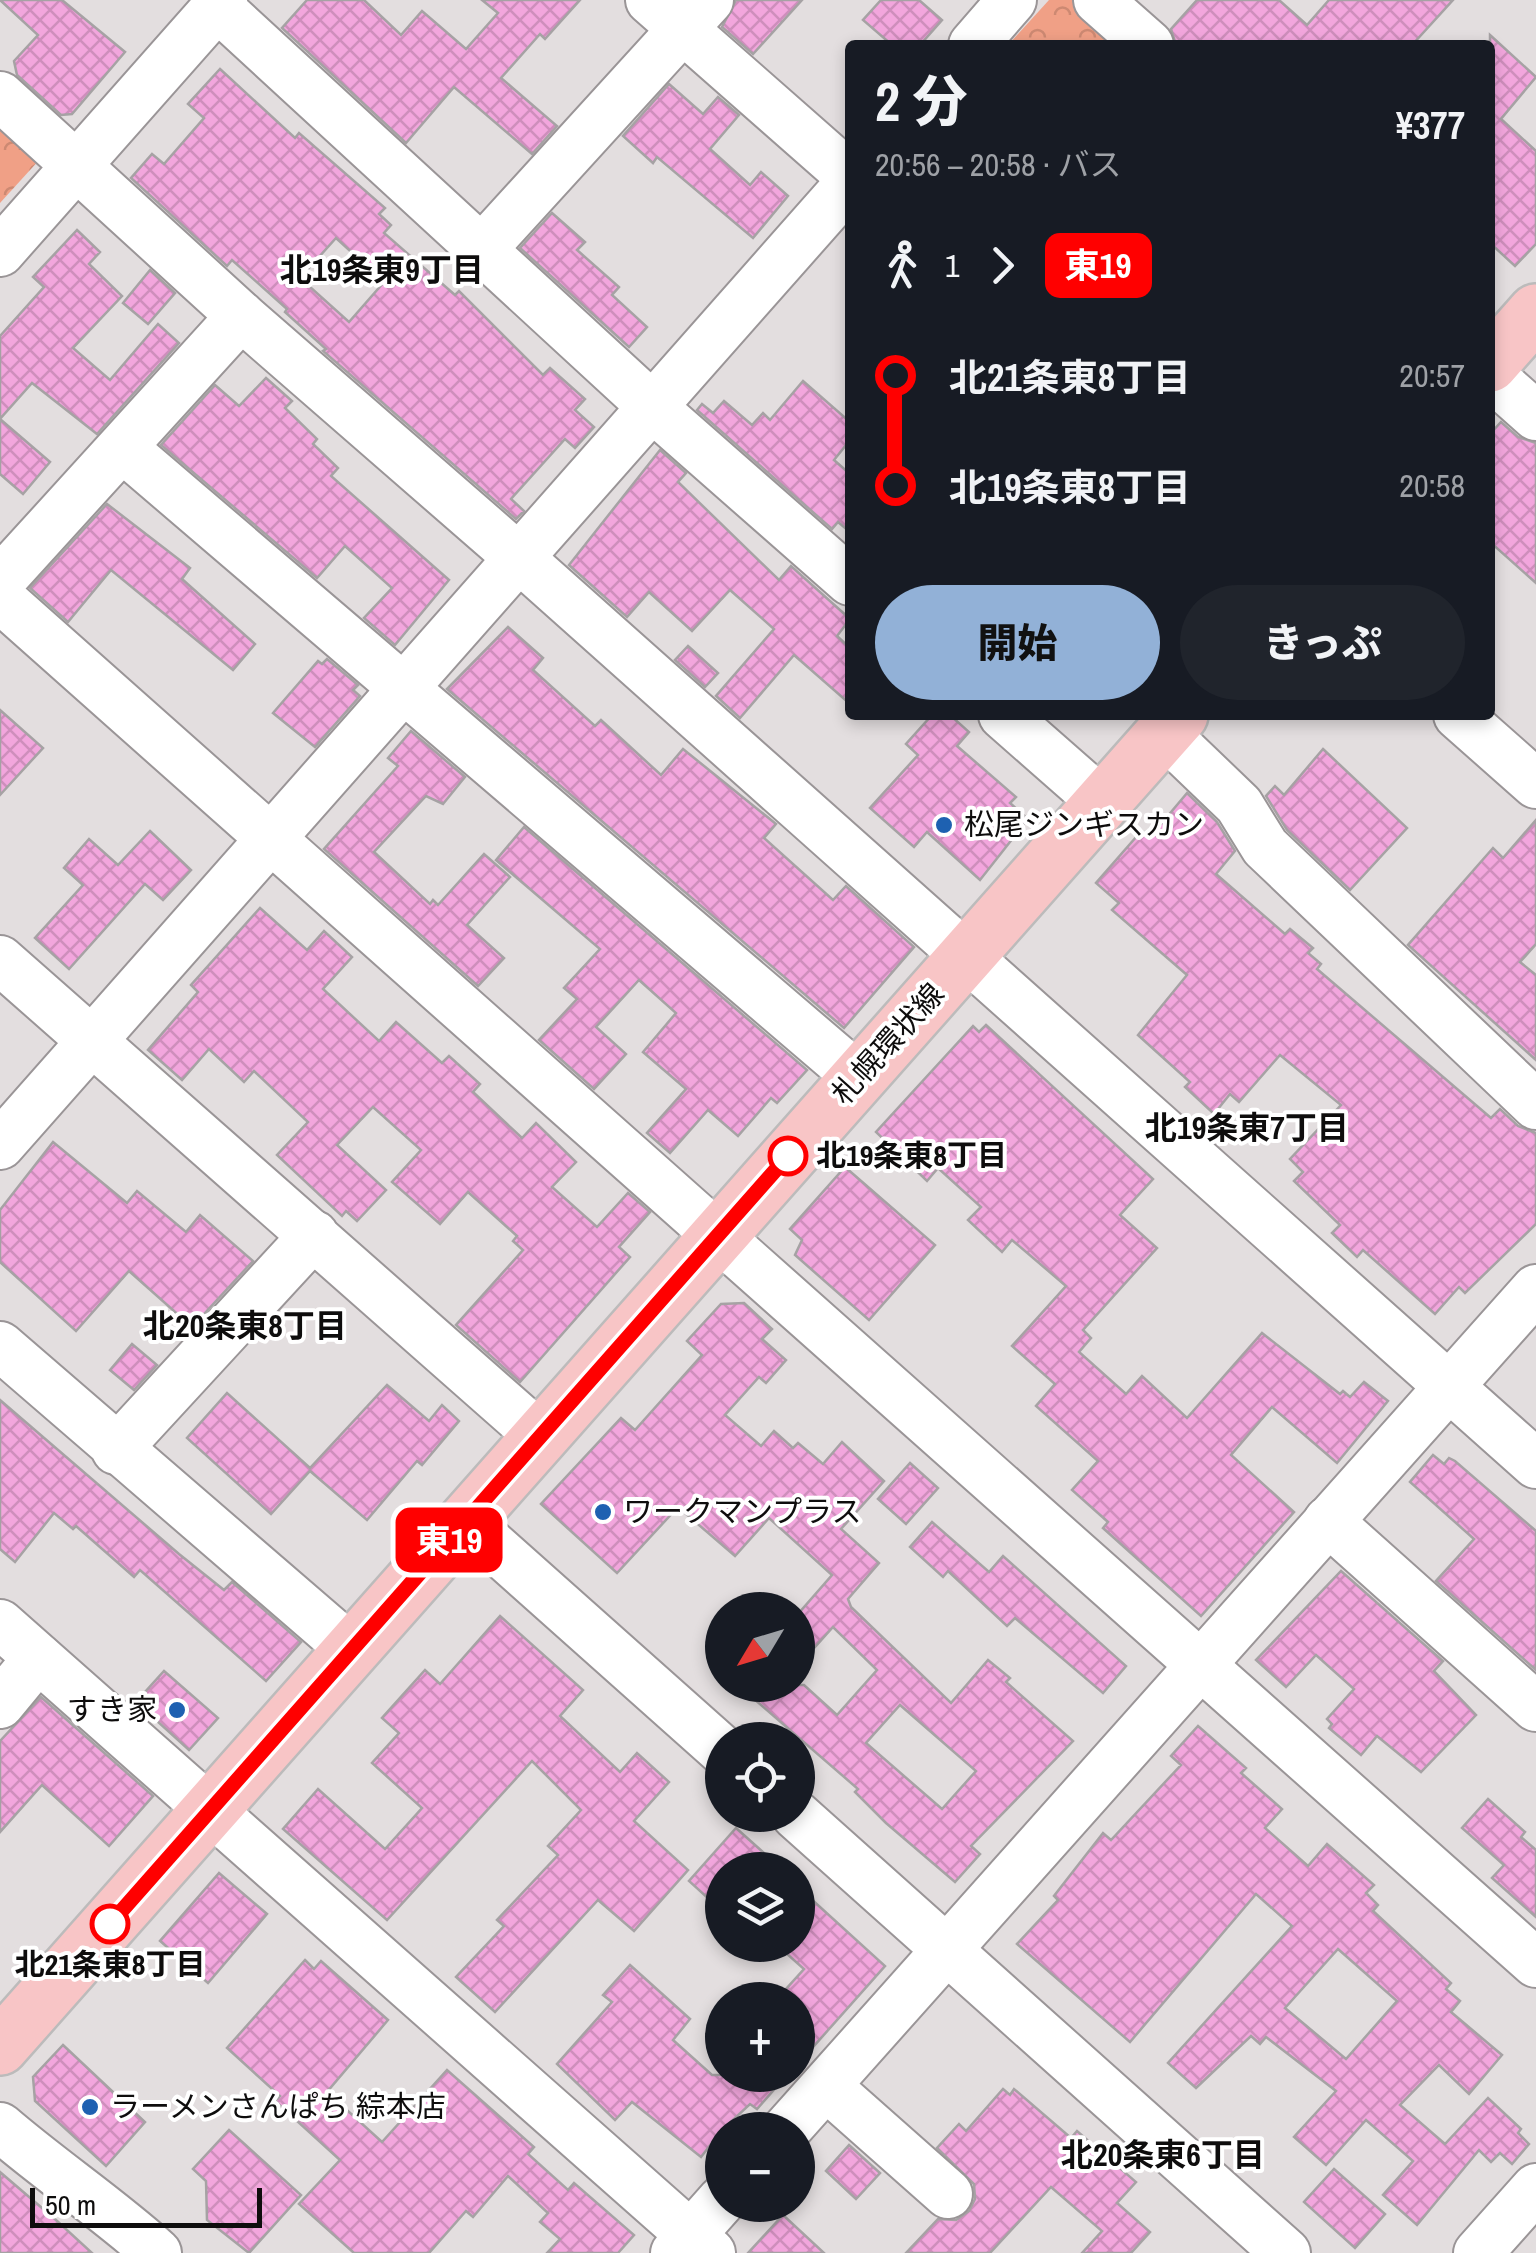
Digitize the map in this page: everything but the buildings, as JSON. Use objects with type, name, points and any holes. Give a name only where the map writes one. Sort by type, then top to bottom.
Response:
[{"type":"main road","points":[[1495,358],[1536,312]]},
{"type":"main road","name":"札幌環状線","points":[[0,2048],[1172,724]]},
{"type":"street","points":[[976,40],[1012,0]]},
{"type":"street","points":[[1098,0],[1142,40]]},
{"type":"street","points":[[0,252],[220,3],[654,407],[845,576]]},
{"type":"street","points":[[483,248],[681,10],[845,175]]},
{"type":"street","points":[[0,96],[241,316],[518,557],[1536,1464]]},
{"type":"street","points":[[0,1145],[845,186]]},
{"type":"street","points":[[0,582],[241,316]]},
{"type":"street","points":[[1495,365],[1536,416]]},
{"type":"street","points":[[124,449],[858,1077]]},
{"type":"street","points":[[0,598],[1536,1963]]},
{"type":"street","points":[[1009,720],[1102,802]]},
{"type":"street","points":[[1465,720],[1529,764]]},
{"type":"street","points":[[1172,724],[1239,805],[1265,847],[1536,1105]]},
{"type":"street","points":[[0,960],[541,1437]]},
{"type":"street","points":[[116,1450],[314,1235]]},
{"type":"street","points":[[802,2112],[1536,1289]]},
{"type":"street","points":[[0,1346],[352,1650]]},
{"type":"street","points":[[465,1521],[705,1735]]},
{"type":"street","points":[[1328,1521],[1536,1707]]},
{"type":"street","points":[[0,1624],[692,2247],[708,2222]]},
{"type":"street","points":[[0,1704],[38,1658]]},
{"type":"street","points":[[815,1832],[1286,2253]]},
{"type":"street","points":[[826,2086],[948,2194]]},
{"type":"street","points":[[0,2127],[47,2167],[102,2204],[157,2253]]},
{"type":"street","points":[[1478,2253],[1536,2188]]},
{"type":"green space","points":[[1049,0],[1075,0],[1120,40],[1013,40]]},
{"type":"green space","points":[[0,122],[41,158],[0,203]]},
{"type":"bus line","name":"東19","points":[[110,1924],[788,1156]]},
{"type":"place","name":"松尾ジンギスカン","points":[[944,825]]},
{"type":"place","name":"北19条東8丁目","points":[[788,1156]]},
{"type":"place","name":"ワークマンプラス","points":[[603,1512]]},
{"type":"place","name":"すき家","points":[[177,1710]]},
{"type":"place","name":"北21条東8丁目","points":[[110,1924]]},
{"type":"place","name":"ラーメンさんぱち 綜本店","points":[[90,2107]]},
{"type":"district","name":"北19条東9丁目","points":[[382,270]]},
{"type":"district","name":"北19条東7丁目","points":[[1247,1128]]},
{"type":"district","name":"北20条東8丁目","points":[[245,1326]]},
{"type":"district","name":"北20条東6丁目","points":[[1163,2155]]}]
